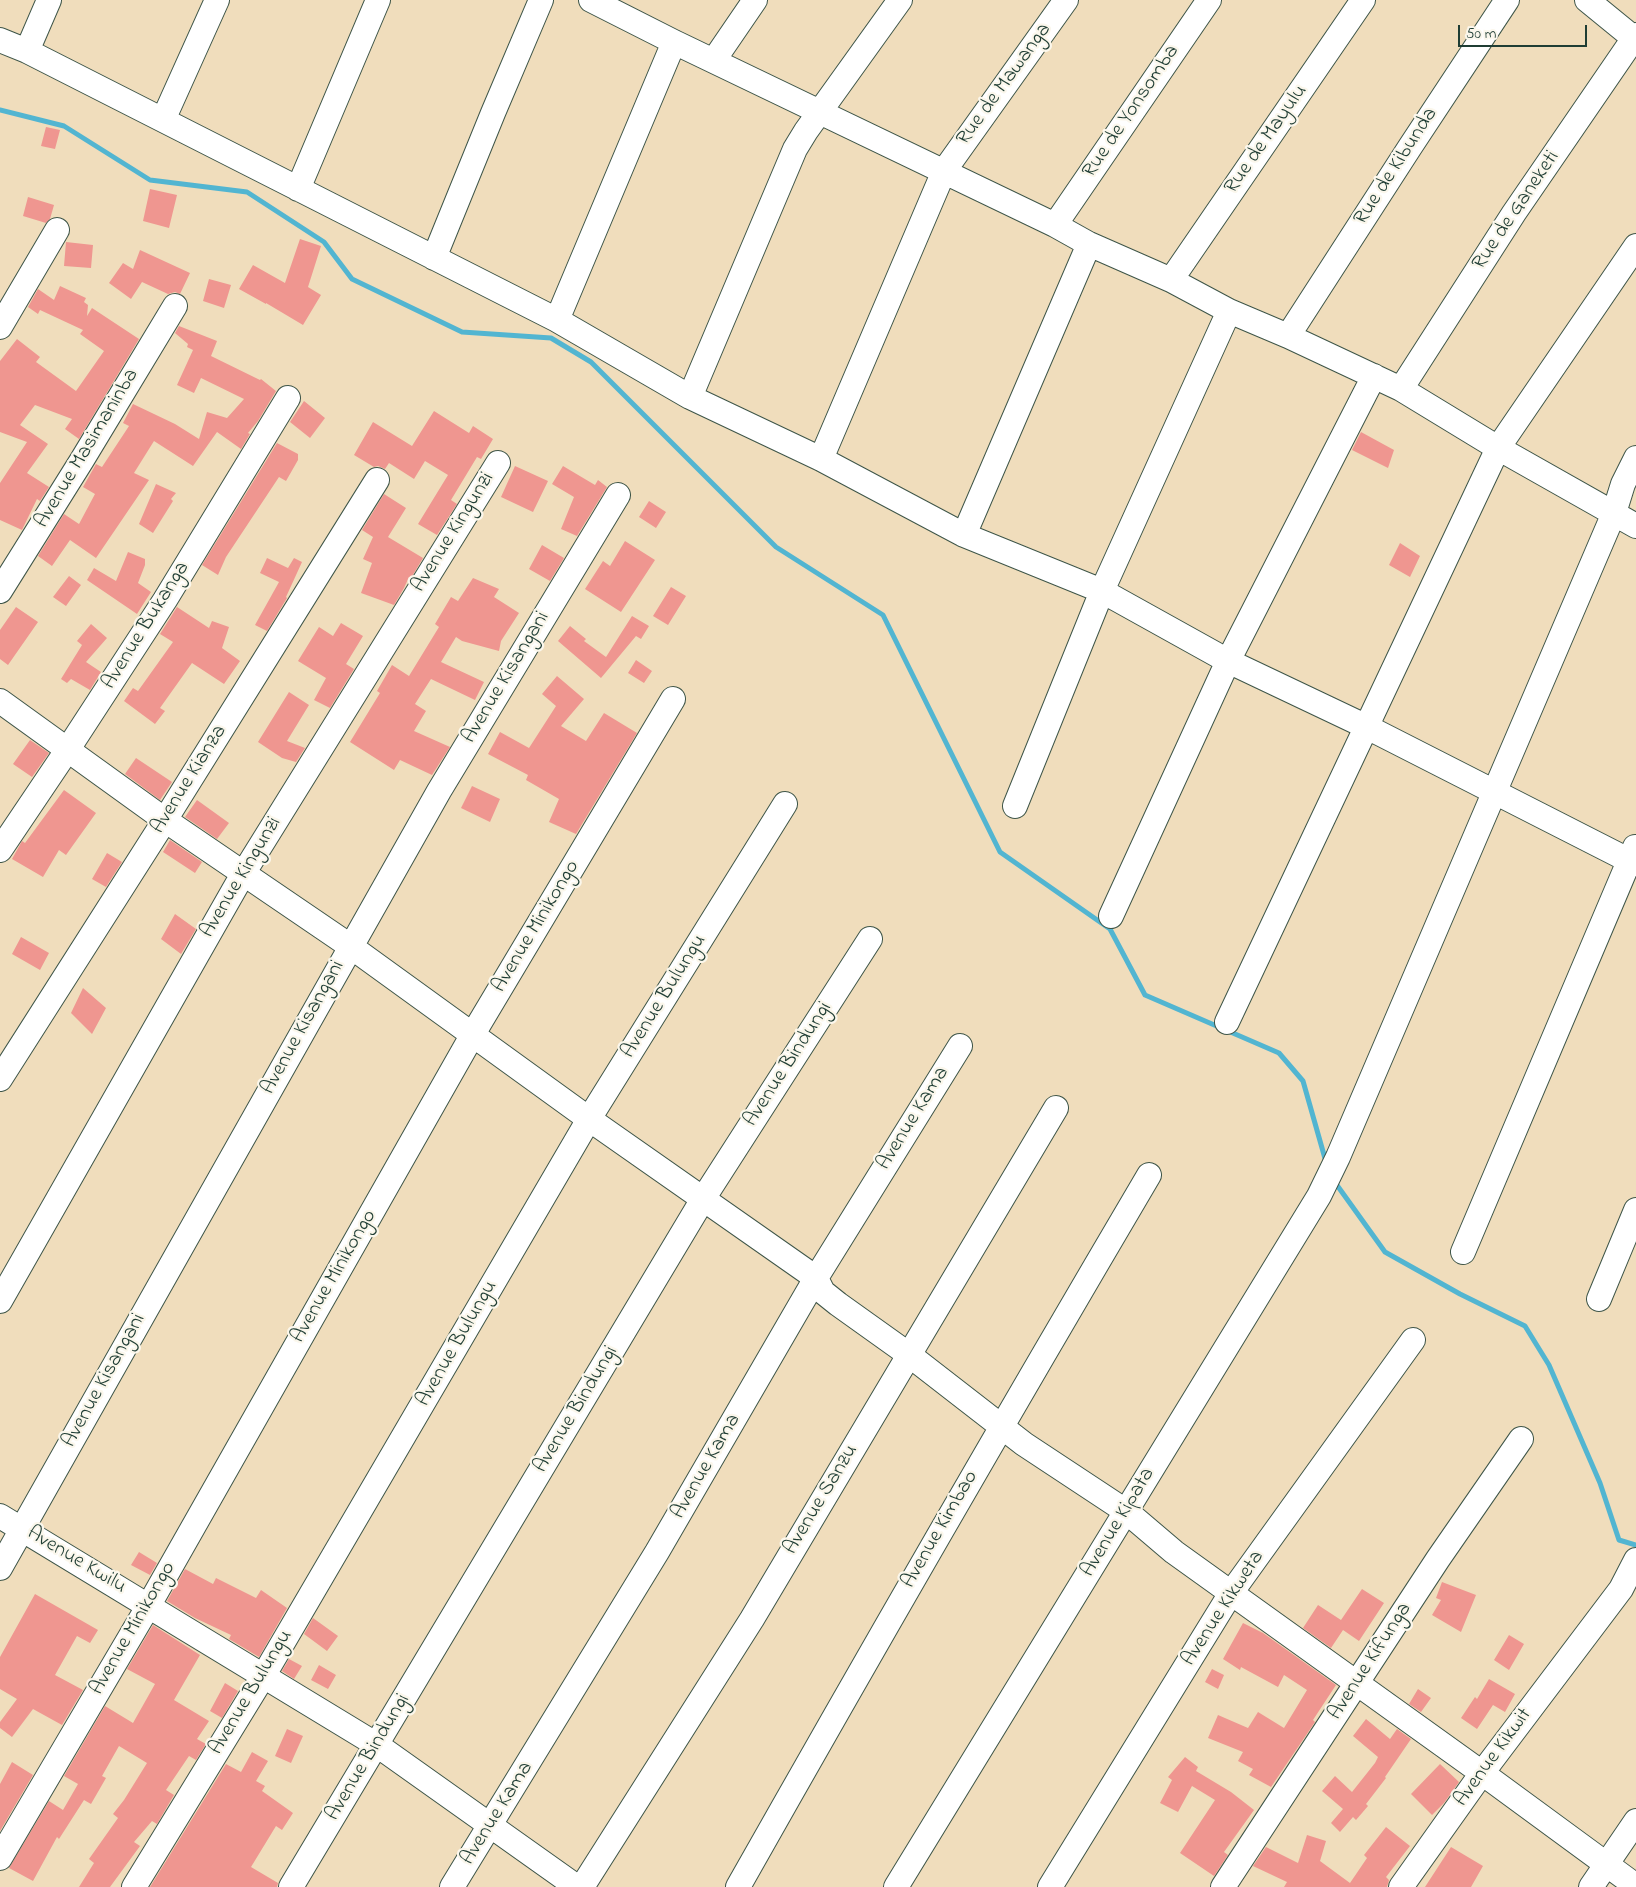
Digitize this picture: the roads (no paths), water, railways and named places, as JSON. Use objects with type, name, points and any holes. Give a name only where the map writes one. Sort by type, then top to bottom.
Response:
[{"type":"street","points":[[27,51],[49,0]]},
{"type":"street","points":[[163,120],[217,0]]},
{"type":"street","points":[[298,189],[378,0]]},
{"type":"street","points":[[434,258],[492,113],[541,0]]},
{"type":"street","points":[[714,60],[756,0]]},
{"type":"street","points":[[690,397],[795,149],[900,0]]},
{"type":"street","name":"Rue de Mawanga","points":[[821,459],[944,171],[1066,0]]},
{"type":"street","name":"Rue de Yonsomba","points":[[1055,225],[1209,0]]},
{"type":"street","name":"Rue de Mayulu","points":[[1170,280],[1363,0]]},
{"type":"street","name":"Rue de Kibunda","points":[[1288,336],[1507,0]]},
{"type":"street","points":[[1587,0],[1635,38]]},
{"type":"street","points":[[598,2],[674,42],[1055,225],[1089,244],[1170,280],[1229,311],[1288,336],[1401,389],[1498,448],[1636,526]]},
{"type":"street","name":"Rue de Ganeketi","points":[[1401,389],[1514,212],[1635,38]]},
{"type":"street","points":[[0,40],[27,51],[557,320],[690,397],[821,459],[964,535],[1102,591],[1228,661],[1367,727],[1494,792],[1634,856],[1462,1252]]},
{"type":"street","points":[[557,320],[674,42]]},
{"type":"street","points":[[0,327],[57,230]]},
{"type":"street","points":[[964,535],[1089,244]]},
{"type":"street","points":[[1227,1022],[1498,448],[1636,246]]},
{"type":"street","name":"Avenue Masimaninba","points":[[0,592],[174,306]]},
{"type":"street","points":[[1015,806],[1102,591],[1229,311]]},
{"type":"street","points":[[1111,916],[1228,661],[1374,376]]},
{"type":"street","name":"Avenue Bukanga","points":[[0,850],[165,600],[288,398]]},
{"type":"street","name":"Avenue Kipata","points":[[896,1887],[1319,1196],[1338,1157],[1614,513],[1623,484],[1636,458]]},
{"type":"street","name":"Avenue Kingunzi","points":[[0,1301],[243,874],[498,463]]},
{"type":"street","name":"Avenue Kianza","points":[[0,1079],[165,820],[377,480]]},
{"type":"street","name":"Avenue Kisangani","points":[[0,1568],[350,946],[444,783],[618,495]]},
{"type":"street","name":"Avenue Minikongo","points":[[0,1858],[149,1605],[473,1034],[673,699]]},
{"type":"street","points":[[0,701],[165,820],[350,946],[589,1119],[816,1278],[823,1292],[838,1304],[908,1354],[1002,1425],[1024,1444],[1126,1512],[1174,1552],[1636,1886]]},
{"type":"street","name":"Avenue Bulungu","points":[[134,1887],[264,1675],[589,1119],[785,804]]},
{"type":"street","name":"Avenue Bindungi","points":[[291,1887],[703,1199],[870,939]]},
{"type":"street","name":"Avenue Kama","points":[[452,1887],[657,1552],[816,1278],[960,1046]]},
{"type":"street","name":"Avenue Sanzu","points":[[582,1887],[752,1619],[1056,1108]]},
{"type":"street","name":"Avenue Kimbao","points":[[738,1887],[850,1688],[1149,1175]]},
{"type":"street","points":[[1599,1299],[1636,1210]]},
{"type":"street","name":"Avenue Kikweta","points":[[1050,1887],[1231,1593],[1413,1340]]},
{"type":"street","name":"Avenue Kifunga","points":[[1224,1887],[1356,1683],[1521,1439]]},
{"type":"street","name":"Avenue Kwilu","points":[[0,1516],[377,1745],[577,1887]]},
{"type":"street","name":"Avenue Kikwit","points":[[1401,1887],[1482,1773],[1621,1589],[1636,1560]]},
{"type":"street","points":[[1591,1887],[1636,1821]]},
{"type":"waterway","points":[[0,110],[64,126],[150,180],[247,192],[324,242],[352,279],[462,332],[551,338],[591,362],[776,547],[883,615],[1000,852],[1110,929],[1145,995],[1279,1053],[1303,1081],[1326,1162]]},
{"type":"waterway","points":[[1334,1181],[1385,1252],[1460,1294],[1525,1326],[1549,1365],[1600,1483],[1619,1540],[1636,1545]]}]
